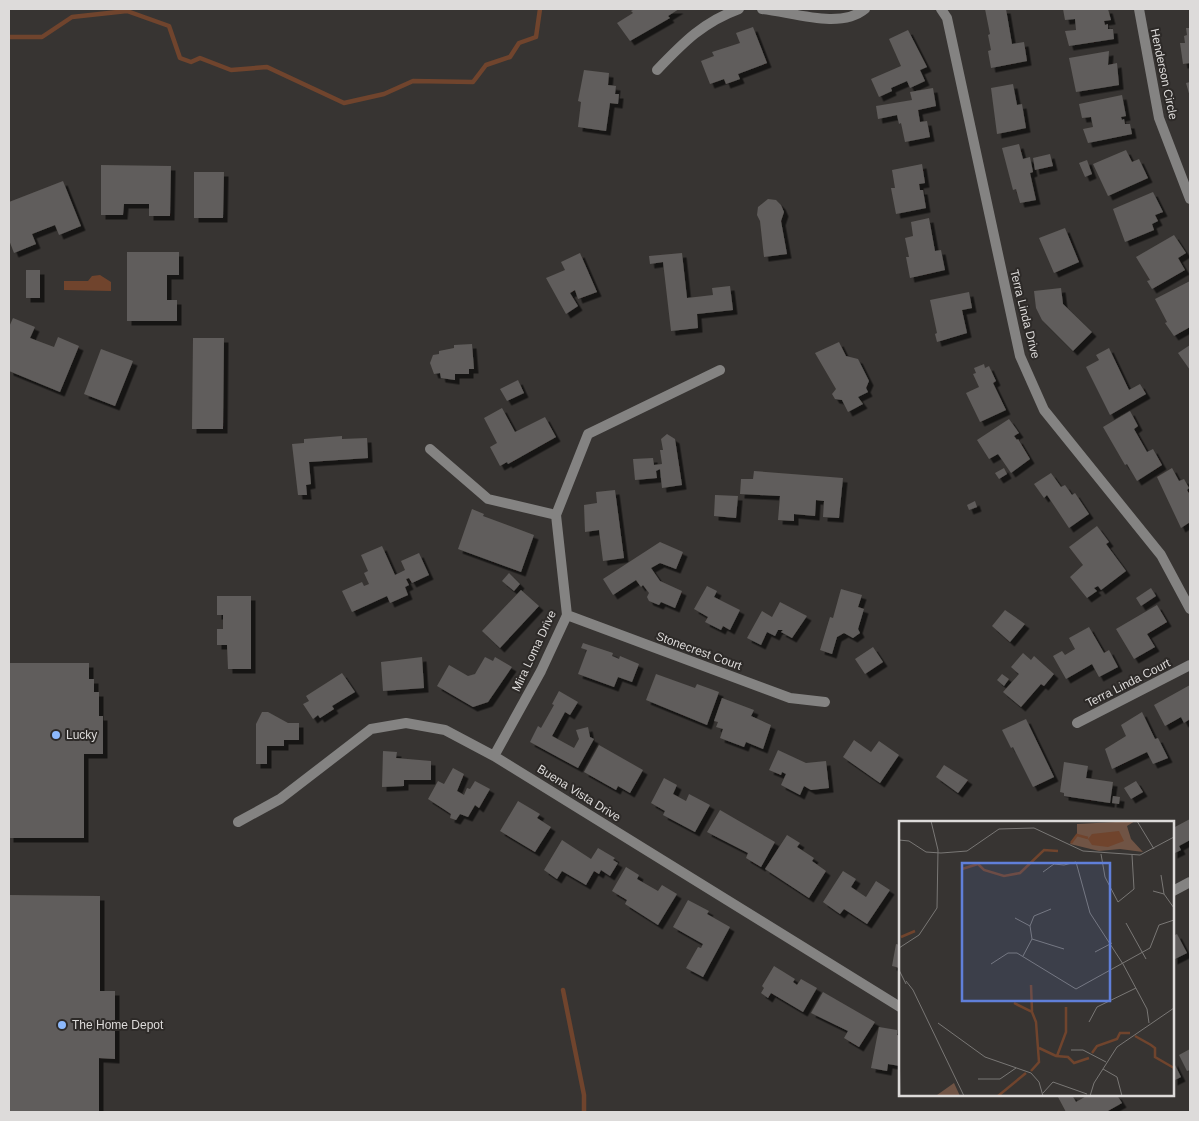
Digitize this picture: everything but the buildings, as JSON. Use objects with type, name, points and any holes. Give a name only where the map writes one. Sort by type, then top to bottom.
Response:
[{"type":"street","points":[[657,70],[689,37],[718,17],[739,9]]},
{"type":"street","points":[[762,9],[830,20],[860,14],[865,9]]},
{"type":"street","name":"Terra Linda Drive","points":[[941,9],[947,18],[1020,356],[1044,410],[1161,555],[1190,609]]},
{"type":"street","name":"Henderson Circle","points":[[1139,9],[1159,118],[1190,199]]},
{"type":"street","name":"Mira Loma Drive","points":[[494,756],[541,671],[566,614],[556,515],[588,434],[720,370]]},
{"type":"street","points":[[430,449],[488,499],[556,515]]},
{"type":"street","name":"Stonecrest Court","points":[[566,614],[790,698],[825,702]]},
{"type":"street","name":"Terra Linda Court","points":[[1077,723],[1190,665]]},
{"type":"street","name":"Buena Vista Drive","points":[[238,822],[280,799],[371,728],[406,723],[445,730],[494,756],[899,1006]]},
{"type":"street","points":[[1174,890],[1190,882]]},
{"type":"shaded area","points":[[100,275],[111,282],[111,291],[64,290],[64,281],[88,281],[92,276]]},
{"type":"waterway","points":[[9,37],[42,37],[72,17],[127,11],[169,26],[180,58],[191,62],[200,58],[231,70],[267,67],[344,103],[384,94],[413,81],[473,82],[486,65],[510,57],[519,43],[536,37],[540,9]]},
{"type":"waterway","points":[[563,990],[584,1095],[584,1112]]},
{"type":"place","name":"Lucky","points":[[56,735]]},
{"type":"place","name":"The Home Depot","points":[[62,1025]]}]
